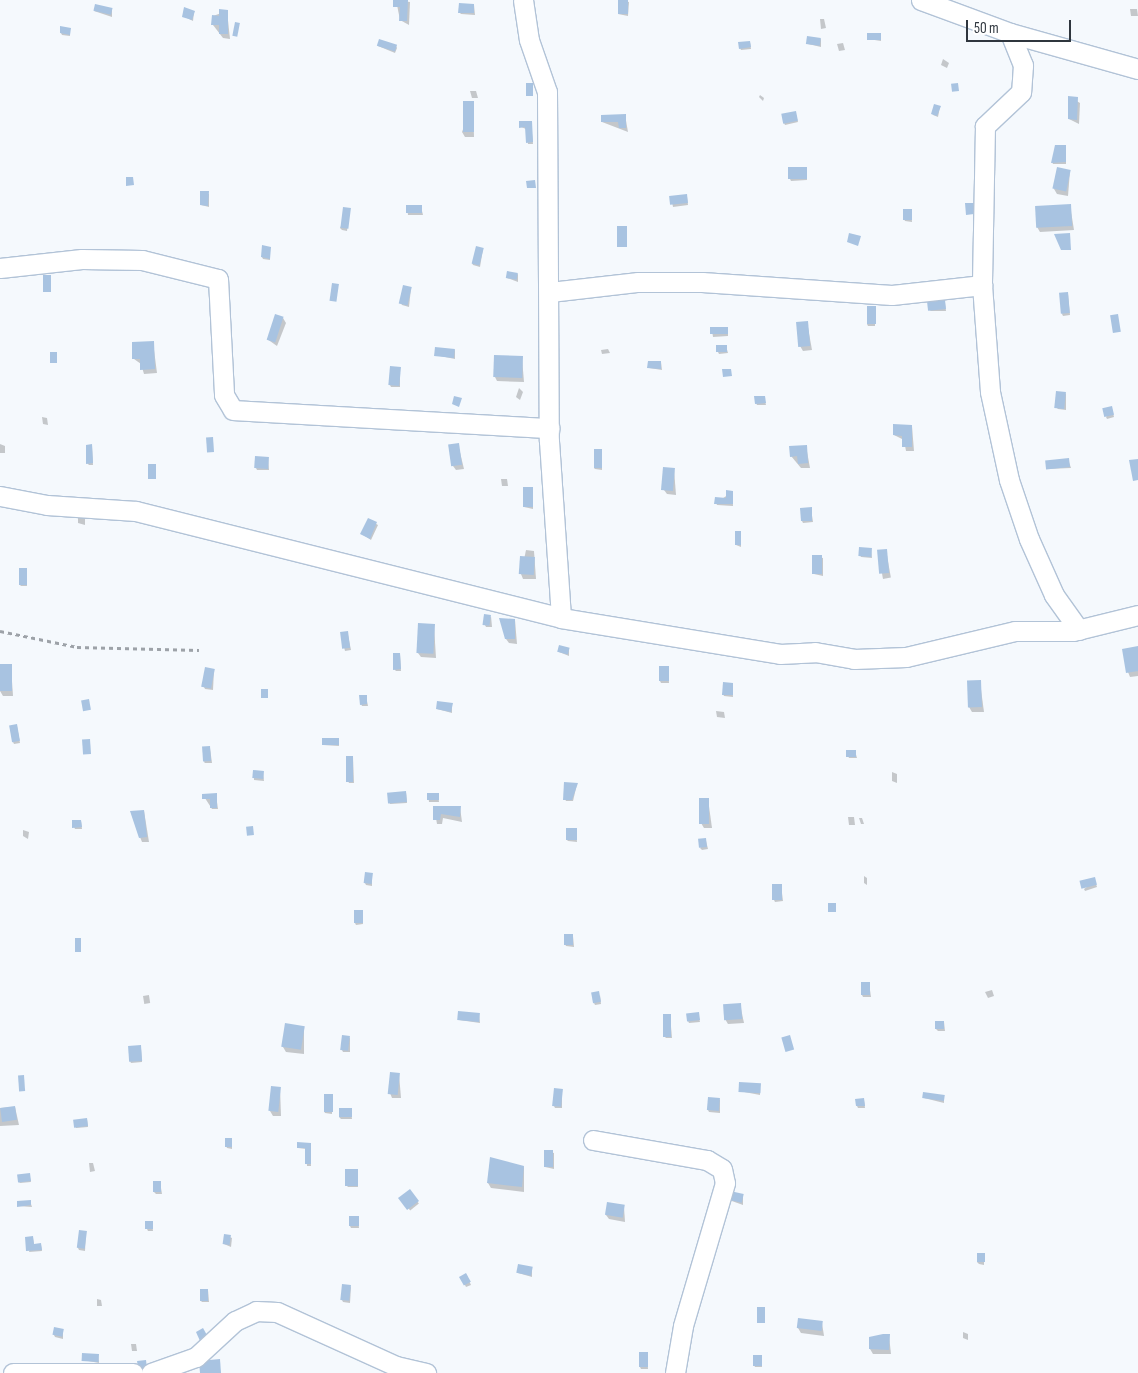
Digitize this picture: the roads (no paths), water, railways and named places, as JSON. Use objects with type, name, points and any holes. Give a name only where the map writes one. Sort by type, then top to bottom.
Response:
[{"type":"street","points":[[523,0],[529,40],[547,92],[550,292],[549,428],[561,618]]},
{"type":"street","points":[[921,0],[1010,33],[1138,69]]},
{"type":"street","points":[[1010,33],[1023,65],[1021,92],[985,126],[982,285],[990,392],[1009,480],[1054,595],[1079,630]]},
{"type":"street","points":[[0,268],[82,259],[142,260],[218,279],[224,395],[233,410],[549,428]]},
{"type":"street","points":[[550,292],[638,282],[702,282],[892,295],[982,285]]},
{"type":"street","points":[[0,496],[136,512],[561,618],[780,654],[815,652],[854,659],[906,656],[1016,631],[1079,630],[1138,614]]},
{"type":"street","points":[[593,1140],[707,1160],[722,1169],[725,1183],[683,1326],[675,1373]]},
{"type":"street","points":[[151,1373],[196,1357],[235,1321],[256,1311],[277,1312],[396,1366],[426,1373]]},
{"type":"street","points":[[13,1373],[133,1373]]}]
